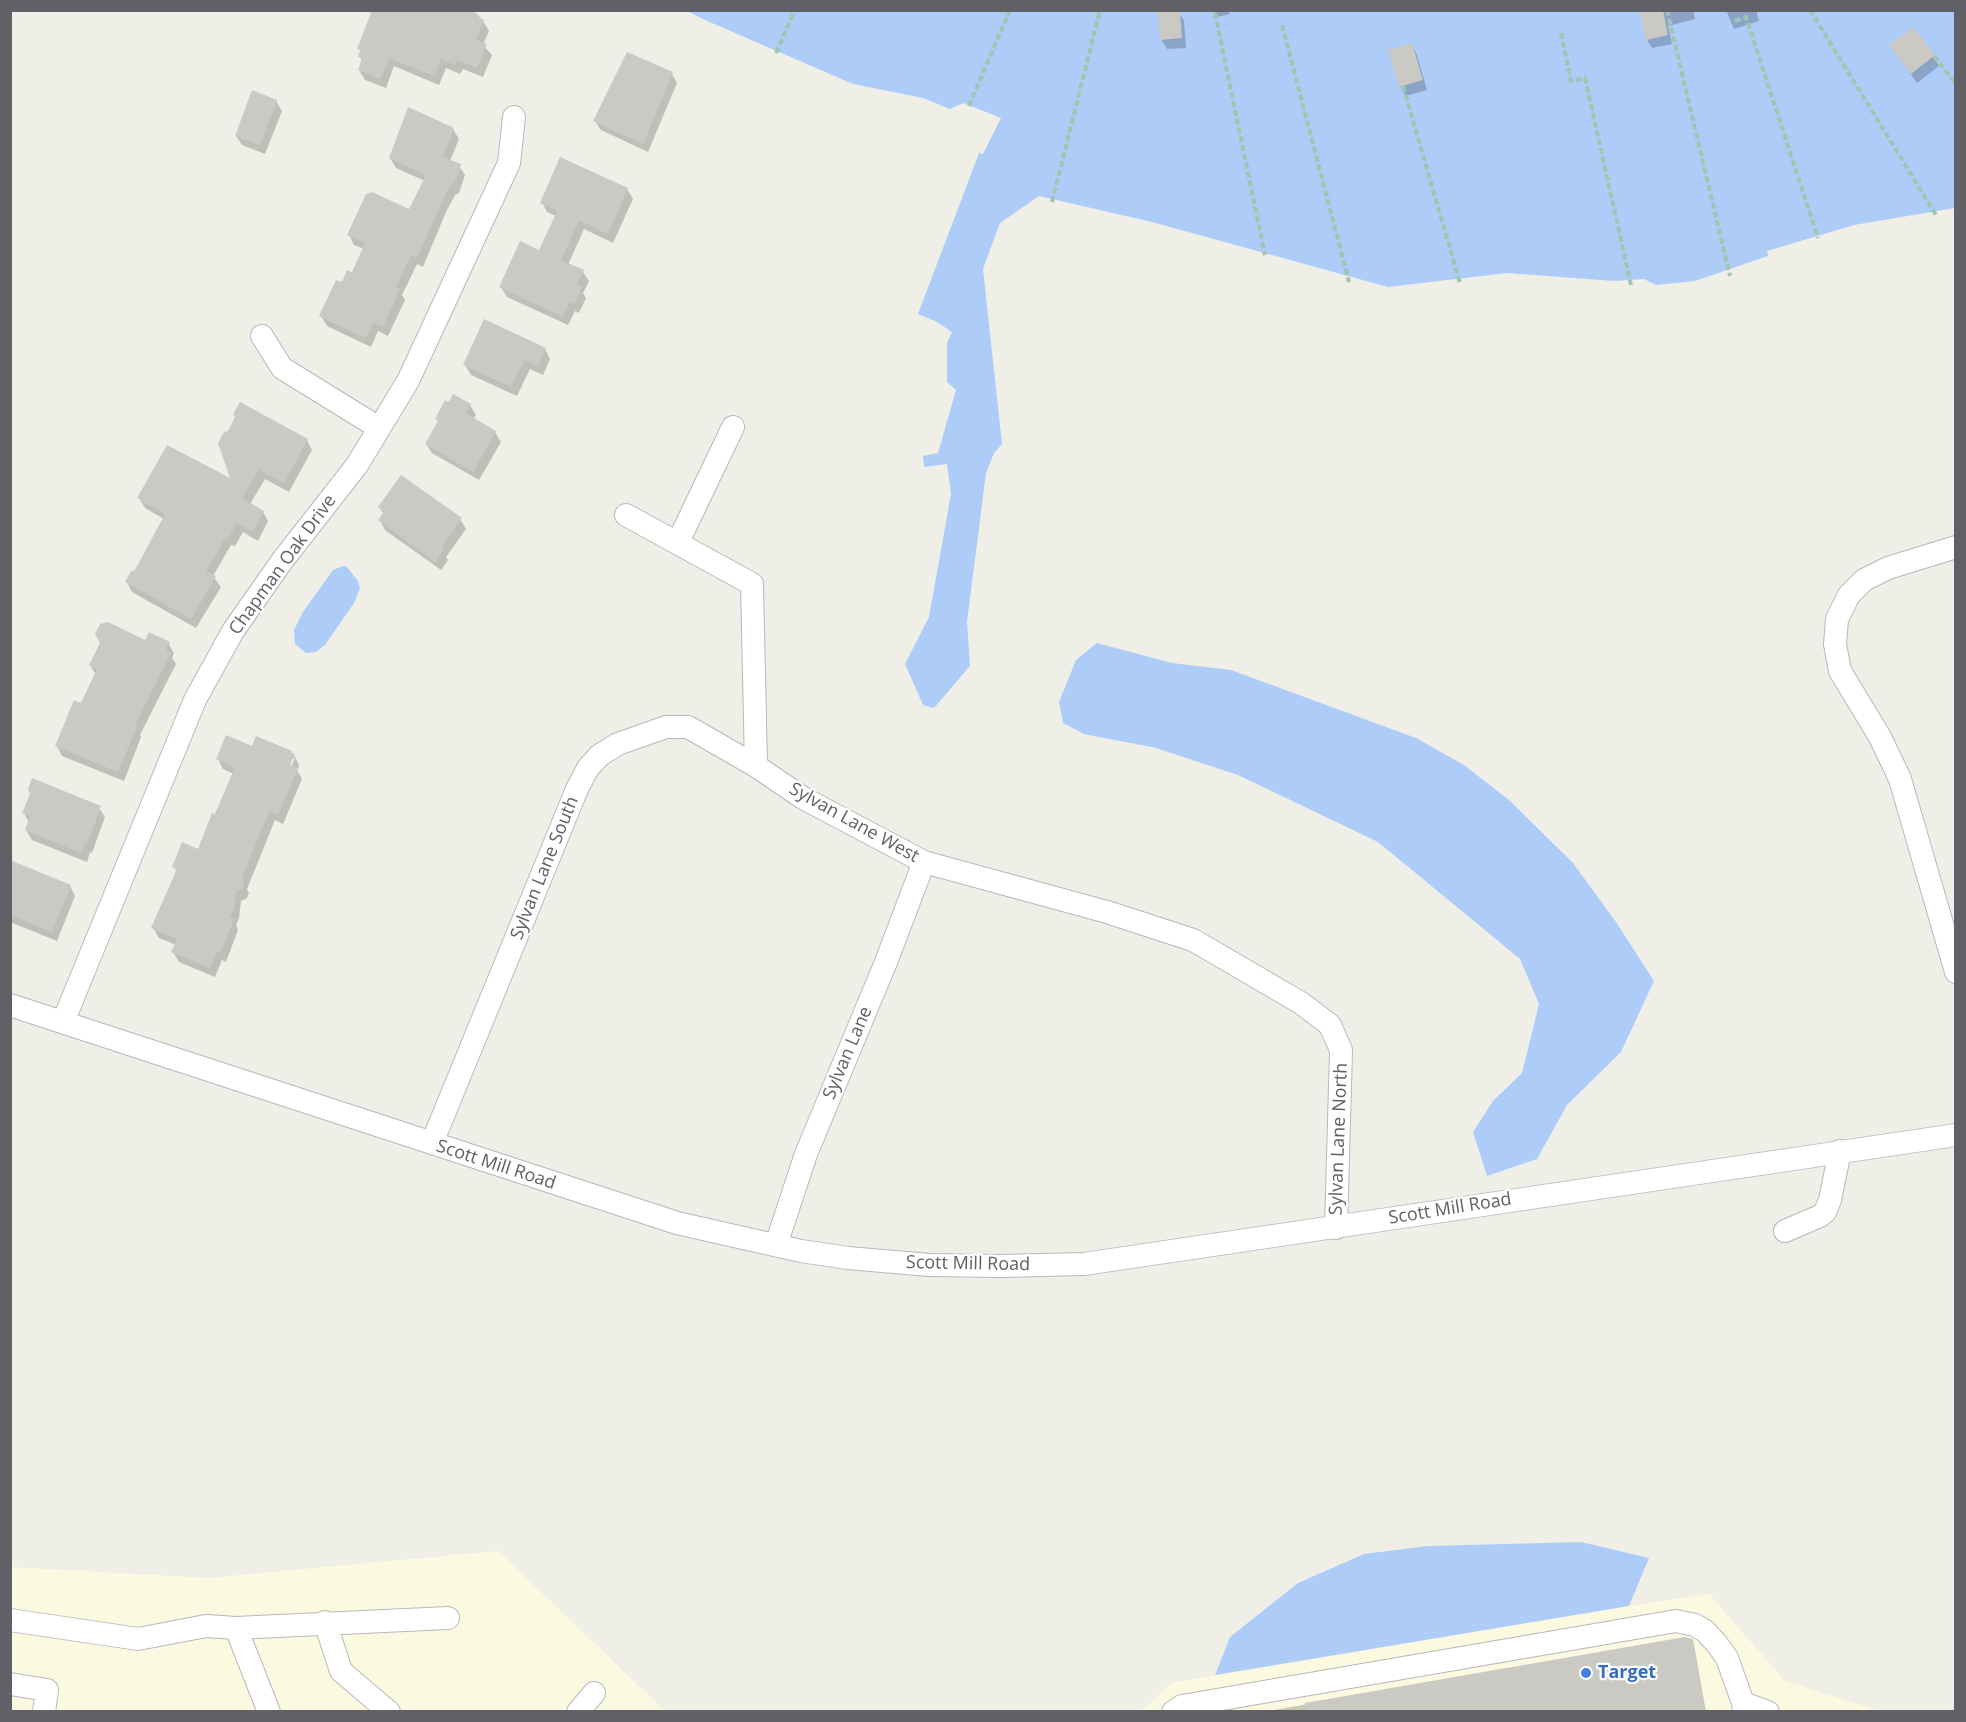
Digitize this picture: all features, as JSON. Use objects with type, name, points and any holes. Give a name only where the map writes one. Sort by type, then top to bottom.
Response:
[{"type":"street","name":"Chapman Oak Drive","points":[[63,1023],[195,699],[233,631],[282,561],[357,465],[408,381],[509,163],[514,117]]},
{"type":"street","points":[[262,336],[282,368],[379,428]]},
{"type":"street","points":[[678,542],[733,427]]},
{"type":"street","points":[[626,515],[752,584],[756,766]]},
{"type":"street","points":[[1956,547],[1888,568],[1864,580],[1849,595],[1837,619],[1835,644],[1840,671],[1880,737],[1900,779],[1956,972]]},
{"type":"street","name":"Sylvan Lane South","points":[[432,1143],[577,789],[588,768],[600,755],[618,744],[666,727],[688,727],[756,766]]},
{"type":"street","name":"Sylvan Lane West","points":[[756,766],[803,798],[924,862],[1107,912],[1193,940],[1302,1004],[1330,1025],[1341,1050]]},
{"type":"street","name":"Sylvan Lane","points":[[776,1245],[806,1154],[886,962],[924,862]]},
{"type":"street","name":"Scott Mill Road","points":[[10,1005],[677,1223],[848,1258],[929,1265],[1084,1264],[1956,1135]]},
{"type":"street","name":"Sylvan Lane North","points":[[1336,1228],[1341,1050]]},
{"type":"street","points":[[1785,1231],[1825,1212],[1830,1200],[1840,1151]]},
{"type":"street","points":[[10,1620],[138,1640],[206,1626],[236,1628],[448,1618]]},
{"type":"street","points":[[1173,1712],[1182,1706],[1676,1621],[1695,1625],[1705,1631],[1717,1644],[1727,1658],[1743,1707],[1768,1712]]},
{"type":"street","points":[[325,1622],[340,1671],[389,1712]]},
{"type":"street","points":[[236,1628],[269,1712]]},
{"type":"street","points":[[10,1684],[47,1690],[44,1712]]},
{"type":"street","points":[[578,1712],[594,1693]]},
{"type":"path","points":[[776,52],[795,10]]},
{"type":"path","points":[[969,106],[1010,10]]},
{"type":"path","points":[[1052,202],[1100,10]]},
{"type":"path","points":[[1667,10],[1730,276]]},
{"type":"path","points":[[1810,10],[1936,214]]},
{"type":"path","points":[[1215,13],[1265,255]]},
{"type":"path","points":[[1736,21],[1746,17],[1818,238]]},
{"type":"path","points":[[1282,25],[1349,282]]},
{"type":"path","points":[[1561,33],[1571,81],[1585,78],[1630,285]]},
{"type":"path","points":[[1934,56],[1956,84]]},
{"type":"path","points":[[1403,86],[1460,283]]},
{"type":"shaded area","points":[[498,1551],[665,1711],[11,1711],[10,1567],[208,1578]]},
{"type":"shaded area","points":[[1709,1594],[1785,1681],[1880,1711],[1141,1712],[1171,1683]]},
{"type":"water","points":[[687,11],[1955,11],[1955,208],[1854,225],[1767,251],[1768,256],[1695,281],[1656,285],[1644,279],[1614,281],[1507,273],[1388,287],[1152,222],[1039,196],[1000,223],[983,269],[1002,444],[994,453],[986,473],[967,622],[970,666],[934,708],[923,705],[905,664],[929,617],[951,494],[947,464],[924,467],[923,456],[938,453],[956,390],[947,382],[947,343],[952,332],[937,322],[918,314],[979,153],[983,154],[1001,118],[963,103],[950,109],[923,98],[853,84]]},
{"type":"water","points":[[343,566],[347,567],[358,581],[360,588],[354,603],[325,645],[316,652],[306,653],[295,644],[294,630],[303,612],[333,570]]},
{"type":"water","points":[[1097,643],[1172,663],[1231,670],[1416,738],[1464,765],[1509,800],[1573,863],[1616,922],[1654,981],[1621,1052],[1567,1105],[1537,1159],[1487,1176],[1473,1132],[1493,1101],[1522,1073],[1539,1004],[1520,959],[1378,842],[1238,775],[1156,748],[1084,734],[1063,723],[1059,702],[1076,660]]},
{"type":"water","points":[[1581,1542],[1649,1558],[1629,1606],[1215,1675],[1230,1637],[1298,1583],[1364,1554],[1428,1546]]},
{"type":"building","points":[[372,10],[469,10],[478,14],[484,20],[476,40],[487,44],[477,68],[457,60],[455,65],[441,59],[434,76],[389,58],[380,79],[358,70],[362,58],[358,57],[360,50],[357,49]]},
{"type":"building","points":[[1180,10],[1182,38],[1160,40],[1158,12]]},
{"type":"building","points":[[1639,10],[1663,10],[1668,35],[1646,40]]},
{"type":"building","points":[[1913,27],[1935,55],[1911,74],[1889,45]]},
{"type":"building","points":[[1412,43],[1423,80],[1399,87],[1388,50]]},
{"type":"building","points":[[627,52],[673,72],[643,144],[593,121]]},
{"type":"building","points":[[252,90],[277,100],[260,145],[235,136]]},
{"type":"building","points":[[408,107],[454,128],[443,157],[461,164],[417,258],[411,255],[396,287],[400,289],[383,327],[373,323],[365,338],[319,316],[336,280],[342,282],[347,270],[352,272],[365,243],[347,235],[366,194],[372,192],[409,209],[426,175],[389,158]]},
{"type":"building","points":[[560,157],[628,188],[608,234],[579,220],[561,260],[584,270],[577,285],[582,287],[574,304],[569,302],[563,317],[499,287],[520,241],[539,250],[557,211],[540,203]]},
{"type":"building","points":[[484,319],[546,348],[538,366],[524,360],[511,387],[463,365]]},
{"type":"building","points":[[453,394],[471,404],[466,413],[496,431],[473,472],[425,444],[438,421],[435,419],[445,400],[449,402]]},
{"type":"building","points":[[240,402],[308,439],[284,483],[259,470],[242,498],[264,511],[252,532],[237,523],[229,537],[226,536],[206,571],[216,576],[191,619],[125,582],[131,571],[135,570],[165,514],[137,498],[167,445],[230,478],[218,443],[224,432],[228,431],[235,417],[233,414]]},
{"type":"building","points":[[401,475],[462,518],[442,546],[443,550],[435,562],[378,520],[384,512],[378,507]]},
{"type":"building","points":[[108,622],[145,640],[149,632],[170,642],[166,650],[171,653],[135,725],[137,726],[118,772],[55,746],[74,700],[81,703],[97,669],[89,665],[100,643],[95,634],[100,624]]},
{"type":"building","points":[[226,735],[252,746],[256,736],[292,751],[295,754],[290,765],[298,768],[278,815],[269,811],[242,878],[244,883],[242,889],[236,891],[234,908],[230,917],[234,919],[220,953],[217,951],[210,968],[171,952],[177,939],[151,928],[177,869],[172,867],[182,842],[198,849],[212,813],[215,814],[232,774],[234,767],[216,759]]},
{"type":"building","points":[[32,778],[101,806],[87,844],[85,843],[81,853],[25,830],[30,816],[22,813],[30,794],[28,789]]},
{"type":"building","points":[[10,860],[71,885],[52,932],[10,915]]},
{"type":"building","name":"Target","points":[[1685,1637],[1693,1639],[1705,1712],[1306,1712],[1305,1703]]},
{"type":"place","name":"Target","points":[[1586,1673]]}]
